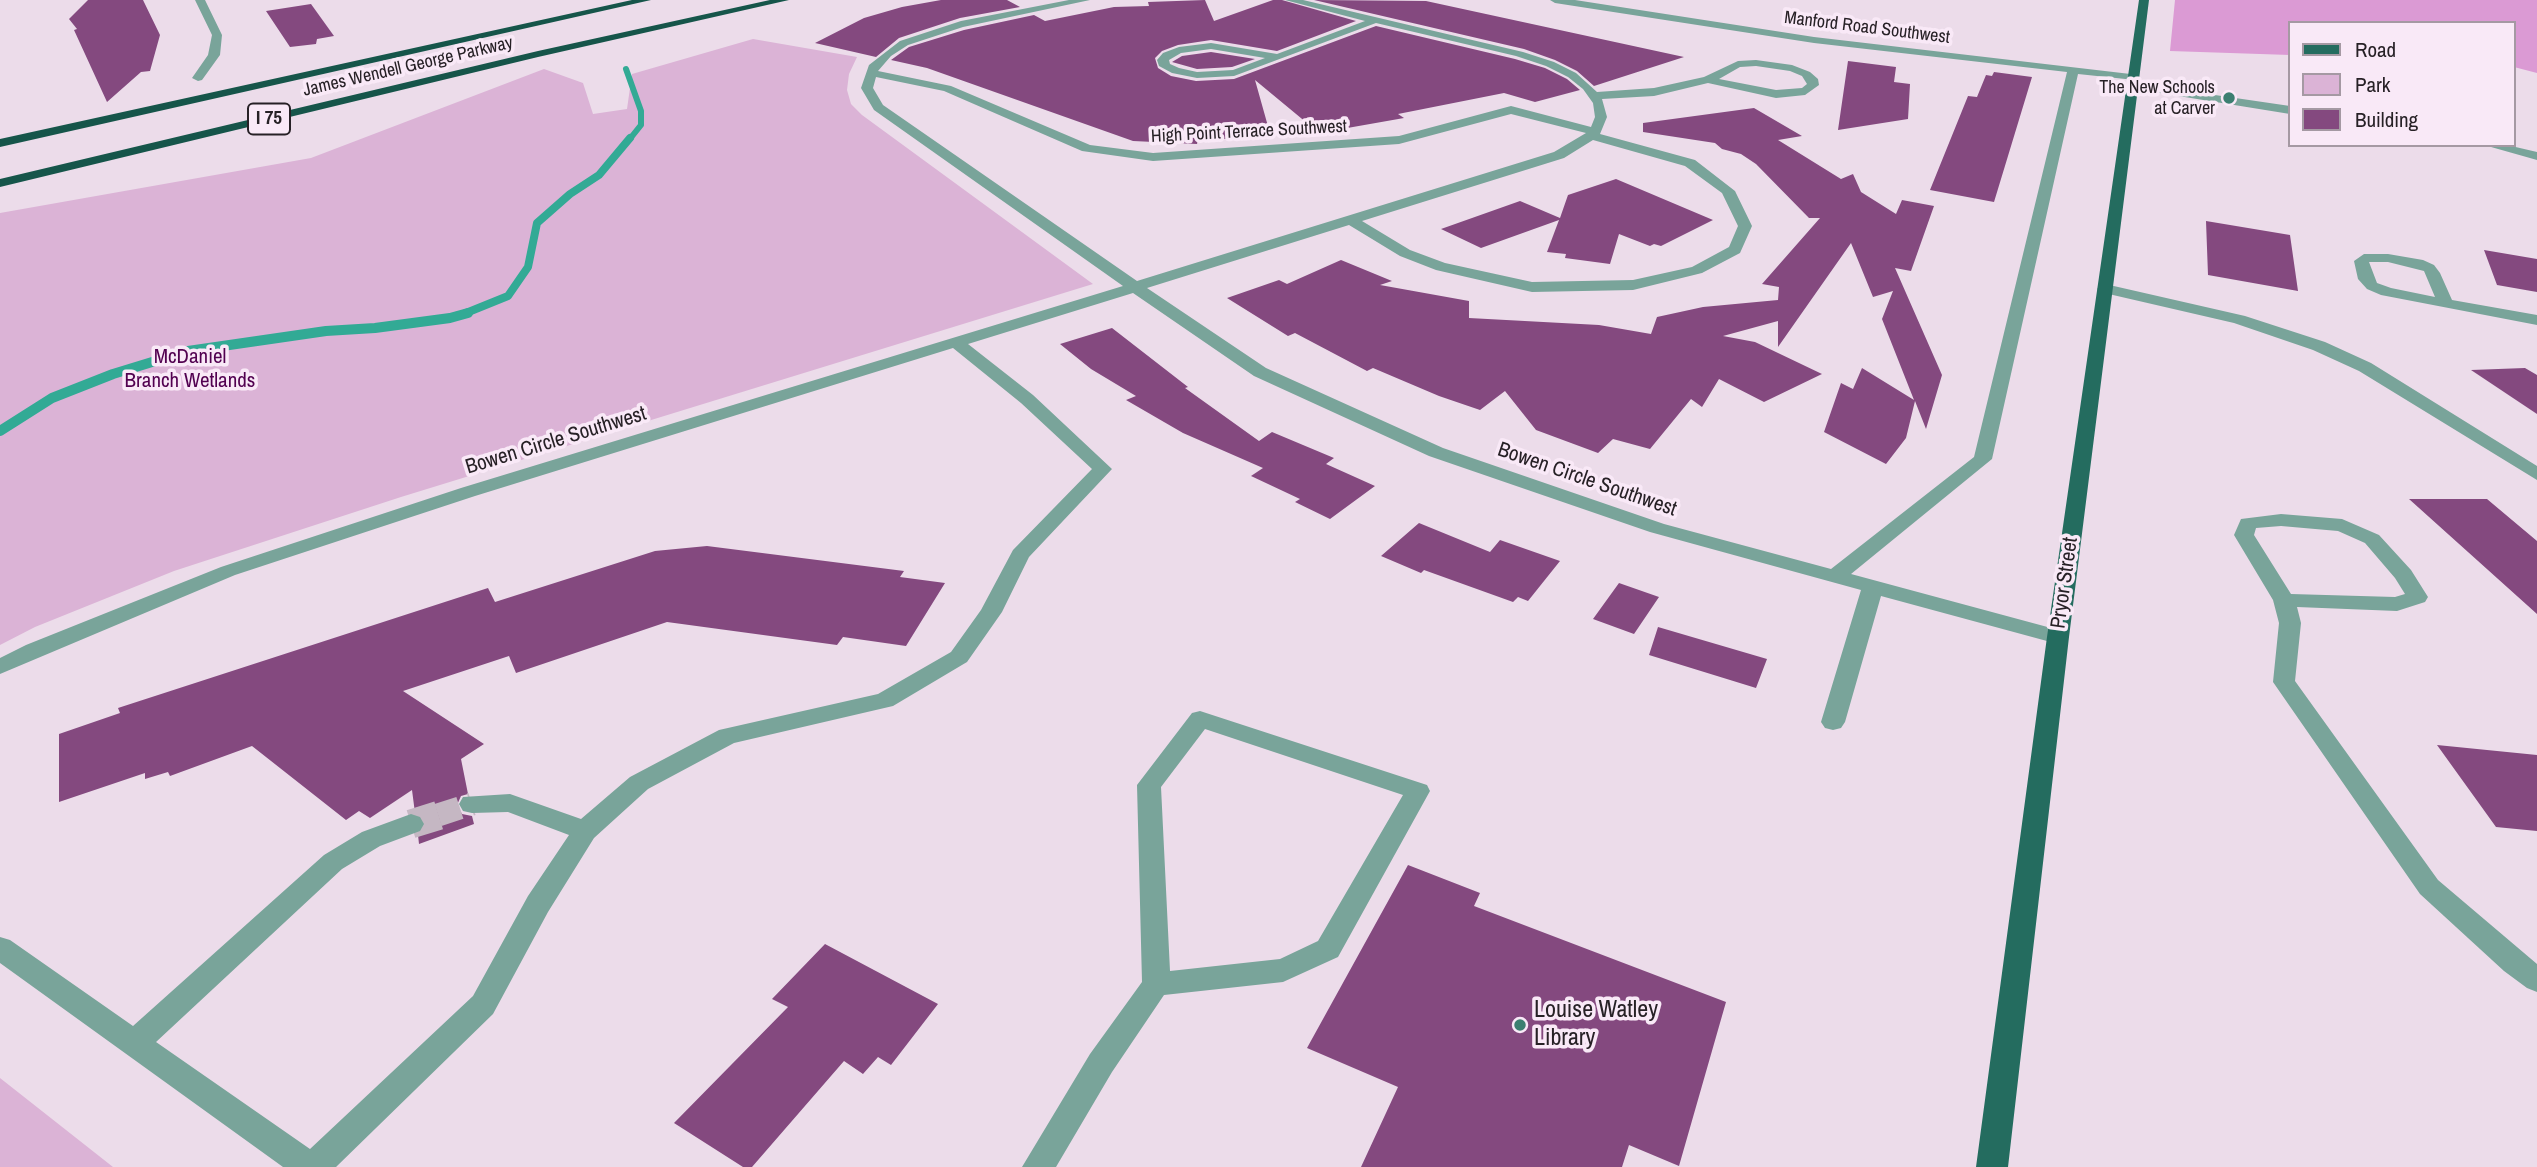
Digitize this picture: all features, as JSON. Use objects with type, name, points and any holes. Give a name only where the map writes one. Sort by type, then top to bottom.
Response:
[{"type":"highway","name":"James Wendell George Parkway","points":[[0,143],[646,0]]},
{"type":"highway","name":"James Wendell George Parkway","points":[[0,183],[538,54],[784,0]]},
{"type":"main road","name":"Pryor Street","points":[[1992,1167],[2058,637],[2144,0]]},
{"type":"street","points":[[198,78],[214,55],[217,35],[200,0]]},
{"type":"street","points":[[871,73],[873,67],[887,54],[930,33],[961,24],[1086,0]]},
{"type":"street","points":[[1290,0],[1519,54],[1550,64],[1572,75],[1599,103],[1601,117],[1593,133]]},
{"type":"street","name":"Manford Road Southwest","points":[[1555,0],[1754,32],[2073,69],[2288,110]]},
{"type":"street","points":[[1277,57],[1211,46],[1179,50],[1167,55],[1163,60],[1166,66],[1175,71],[1218,75],[1234,73],[1277,57],[1376,20]]},
{"type":"street","points":[[1594,96],[1654,92],[1708,80],[1738,64],[1756,63],[1799,71],[1812,79],[1814,85],[1805,92],[1776,94],[1708,80]]},
{"type":"street","points":[[1834,577],[1983,459],[2073,69]]},
{"type":"street","name":"High Point Terrace Southwest","points":[[871,73],[947,88],[1087,149],[1153,157],[1398,140],[1511,110],[1690,163],[1728,191],[1745,226],[1735,250],[1697,270],[1633,285],[1532,286],[1441,267],[1405,253],[1351,220]]},
{"type":"street","name":"Bowen Circle Southwest","points":[[871,73],[867,88],[878,107],[1135,288],[1261,372],[1436,452],[1657,528],[2058,637]]},
{"type":"street","name":"Bowen Circle Southwest","points":[[0,667],[34,650],[228,571],[481,488],[1559,155],[1579,145],[1593,133]]},
{"type":"street","points":[[2499,147],[2537,156]]},
{"type":"street","points":[[2445,303],[2435,276],[2429,268],[2418,263],[2388,258],[2364,258],[2361,261],[2371,286],[2386,292],[2445,303],[2530,318],[2537,328]]},
{"type":"street","points":[[2105,289],[2239,319],[2319,346],[2365,368],[2424,402],[2537,474]]},
{"type":"street","points":[[0,948],[312,1167],[483,1005],[538,904],[585,831],[639,783],[727,736],[885,700],[959,657],[991,612],[1020,554],[1102,469],[1027,399],[956,342]]},
{"type":"street","points":[[2284,600],[2397,604],[2417,597],[2404,575],[2372,539],[2342,525],[2280,520],[2248,523],[2244,535],[2284,600],[2290,623],[2284,682],[2429,887],[2514,963],[2537,980]]},
{"type":"street","points":[[1833,722],[1873,587]]},
{"type":"street","points":[[1036,1167],[1156,984],[1149,785],[1200,719],[1418,791],[1328,948],[1283,970],[1156,984]]},
{"type":"street","points":[[472,804],[510,803],[585,831]]},
{"type":"street","points":[[134,1043],[333,862],[371,839],[411,824]]},
{"type":"green space","name":"McDaniel Branch Wetlands","points":[[753,39],[857,57],[849,74],[847,90],[851,104],[862,115],[1093,284],[401,497],[174,571],[35,627],[0,645],[0,213],[311,158],[544,69],[583,83],[593,114],[627,109],[632,74]]},
{"type":"green space","points":[[0,1078],[113,1167],[0,1167]]},
{"type":"shaded area","points":[[2175,0],[2537,0],[2537,73],[2516,68],[2516,21],[2288,21],[2288,55],[2170,51]]},
{"type":"building","points":[[88,0],[143,0],[160,35],[150,71],[141,72],[107,102],[74,30],[77,29],[69,19]]},
{"type":"building","points":[[941,0],[1007,0],[1020,7],[960,18],[899,38],[876,57],[815,43],[864,18]]},
{"type":"building","points":[[1205,0],[1214,21],[1273,0],[1282,0],[1356,21],[1277,51],[1211,40],[1178,45],[1162,51],[1155,58],[1158,68],[1171,76],[1196,81],[1234,79],[1376,26],[1545,68],[1567,79],[1580,90],[1535,102],[1504,93],[1398,114],[1404,118],[1319,133],[1255,80],[1271,137],[1198,140],[1197,144],[1133,141],[927,68],[891,60],[909,47],[964,30],[1034,15],[1045,21],[1114,7],[1149,6],[1148,2]]},
{"type":"building","points":[[1314,0],[1426,1],[1684,57],[1594,86],[1577,71],[1524,49]]},
{"type":"building","points":[[311,4],[334,36],[317,39],[316,44],[290,47],[266,11]]},
{"type":"building","points":[[1211,52],[1255,59],[1232,67],[1197,69],[1172,62],[1182,56]]},
{"type":"building","points":[[1848,61],[1896,67],[1894,82],[1910,84],[1908,119],[1838,130]]},
{"type":"building","points":[[1994,72],[2032,77],[1994,202],[1930,190],[1968,96],[1977,97],[1986,75],[1992,76]]},
{"type":"building","points":[[1754,108],[1802,136],[1778,140],[1841,179],[1853,174],[1861,192],[1896,214],[1902,200],[1934,206],[1911,271],[1895,268],[1942,375],[1926,429],[1915,401],[1906,438],[1886,464],[1824,432],[1841,383],[1853,389],[1862,368],[1914,400],[1882,319],[1893,291],[1873,297],[1851,243],[1778,347],[1778,321],[1723,336],[1755,342],[1822,374],[1764,402],[1719,379],[1702,407],[1691,399],[1650,449],[1613,439],[1598,453],[1536,430],[1505,391],[1480,410],[1373,368],[1367,371],[1295,333],[1288,336],[1227,298],[1279,280],[1287,284],[1341,260],[1392,281],[1380,285],[1469,301],[1469,318],[1599,325],[1651,334],[1657,317],[1703,307],[1778,300],[1779,287],[1762,284],[1820,218],[1809,218],[1756,164],[1741,154],[1722,149],[1715,143],[1643,132],[1643,123]]},
{"type":"building","points":[[1616,179],[1713,220],[1661,246],[1650,246],[1619,234],[1610,264],[1565,258],[1566,254],[1547,252],[1559,220],[1481,248],[1441,229],[1520,201],[1560,218],[1568,195]]},
{"type":"building","points":[[2206,221],[2290,235],[2298,291],[2208,275]]},
{"type":"building","points":[[2484,250],[2537,259],[2537,292],[2497,285]]},
{"type":"building","points":[[1112,328],[1188,387],[1185,388],[1259,441],[1272,432],[1334,458],[1326,464],[1375,486],[1330,519],[1295,502],[1300,499],[1251,476],[1263,468],[1183,433],[1126,400],[1136,396],[1091,369],[1060,344]]},
{"type":"building","points":[[2525,368],[2537,375],[2537,414],[2471,370]]},
{"type":"building","points":[[2409,499],[2487,499],[2537,541],[2537,614]]},
{"type":"building","points":[[1419,523],[1490,552],[1500,540],[1560,561],[1528,601],[1518,597],[1513,602],[1424,570],[1421,573],[1381,556]]},
{"type":"building","points":[[707,546],[904,571],[900,577],[945,583],[906,646],[843,637],[837,645],[667,622],[516,673],[509,656],[403,691],[484,744],[461,759],[468,794],[461,796],[457,805],[462,814],[472,816],[474,824],[419,844],[418,835],[426,823],[422,816],[415,813],[412,790],[370,818],[359,811],[346,820],[252,746],[170,776],[168,772],[145,779],[145,773],[59,802],[59,734],[120,713],[118,708],[488,588],[495,602],[655,551]]},
{"type":"building","points":[[1619,583],[1659,597],[1634,634],[1593,619]]},
{"type":"building","points":[[1658,627],[1767,659],[1756,688],[1649,655]]},
{"type":"building","points":[[2437,745],[2537,755],[2537,831],[2496,827]]},
{"type":"building","name":"Louise Watley Library","points":[[1408,865],[1480,893],[1474,906],[1726,1002],[1679,1166],[1629,1145],[1622,1167],[1361,1167],[1398,1087],[1307,1048]]},
{"type":"building","points":[[825,944],[938,1004],[891,1065],[878,1057],[863,1074],[844,1061],[752,1167],[743,1167],[674,1123],[788,1007],[772,999]]},
{"type":"waterway","points":[[626,69],[641,111],[641,125],[629,140]]},
{"type":"waterway","points":[[461,315],[508,296],[528,267],[537,223],[570,194],[599,175],[630,138]]},
{"type":"waterway","points":[[461,315],[468,313]]},
{"type":"waterway","points":[[0,431],[52,398],[113,374],[188,351],[461,315]]},
{"type":"tunnel","points":[[438,815],[472,804]]},
{"type":"tunnel","points":[[411,824],[443,814]]},
{"type":"place","name":"The New Schools at Carver","points":[[2229,98]]},
{"type":"place","name":"Louise Watley Library","points":[[1520,1025]]}]
